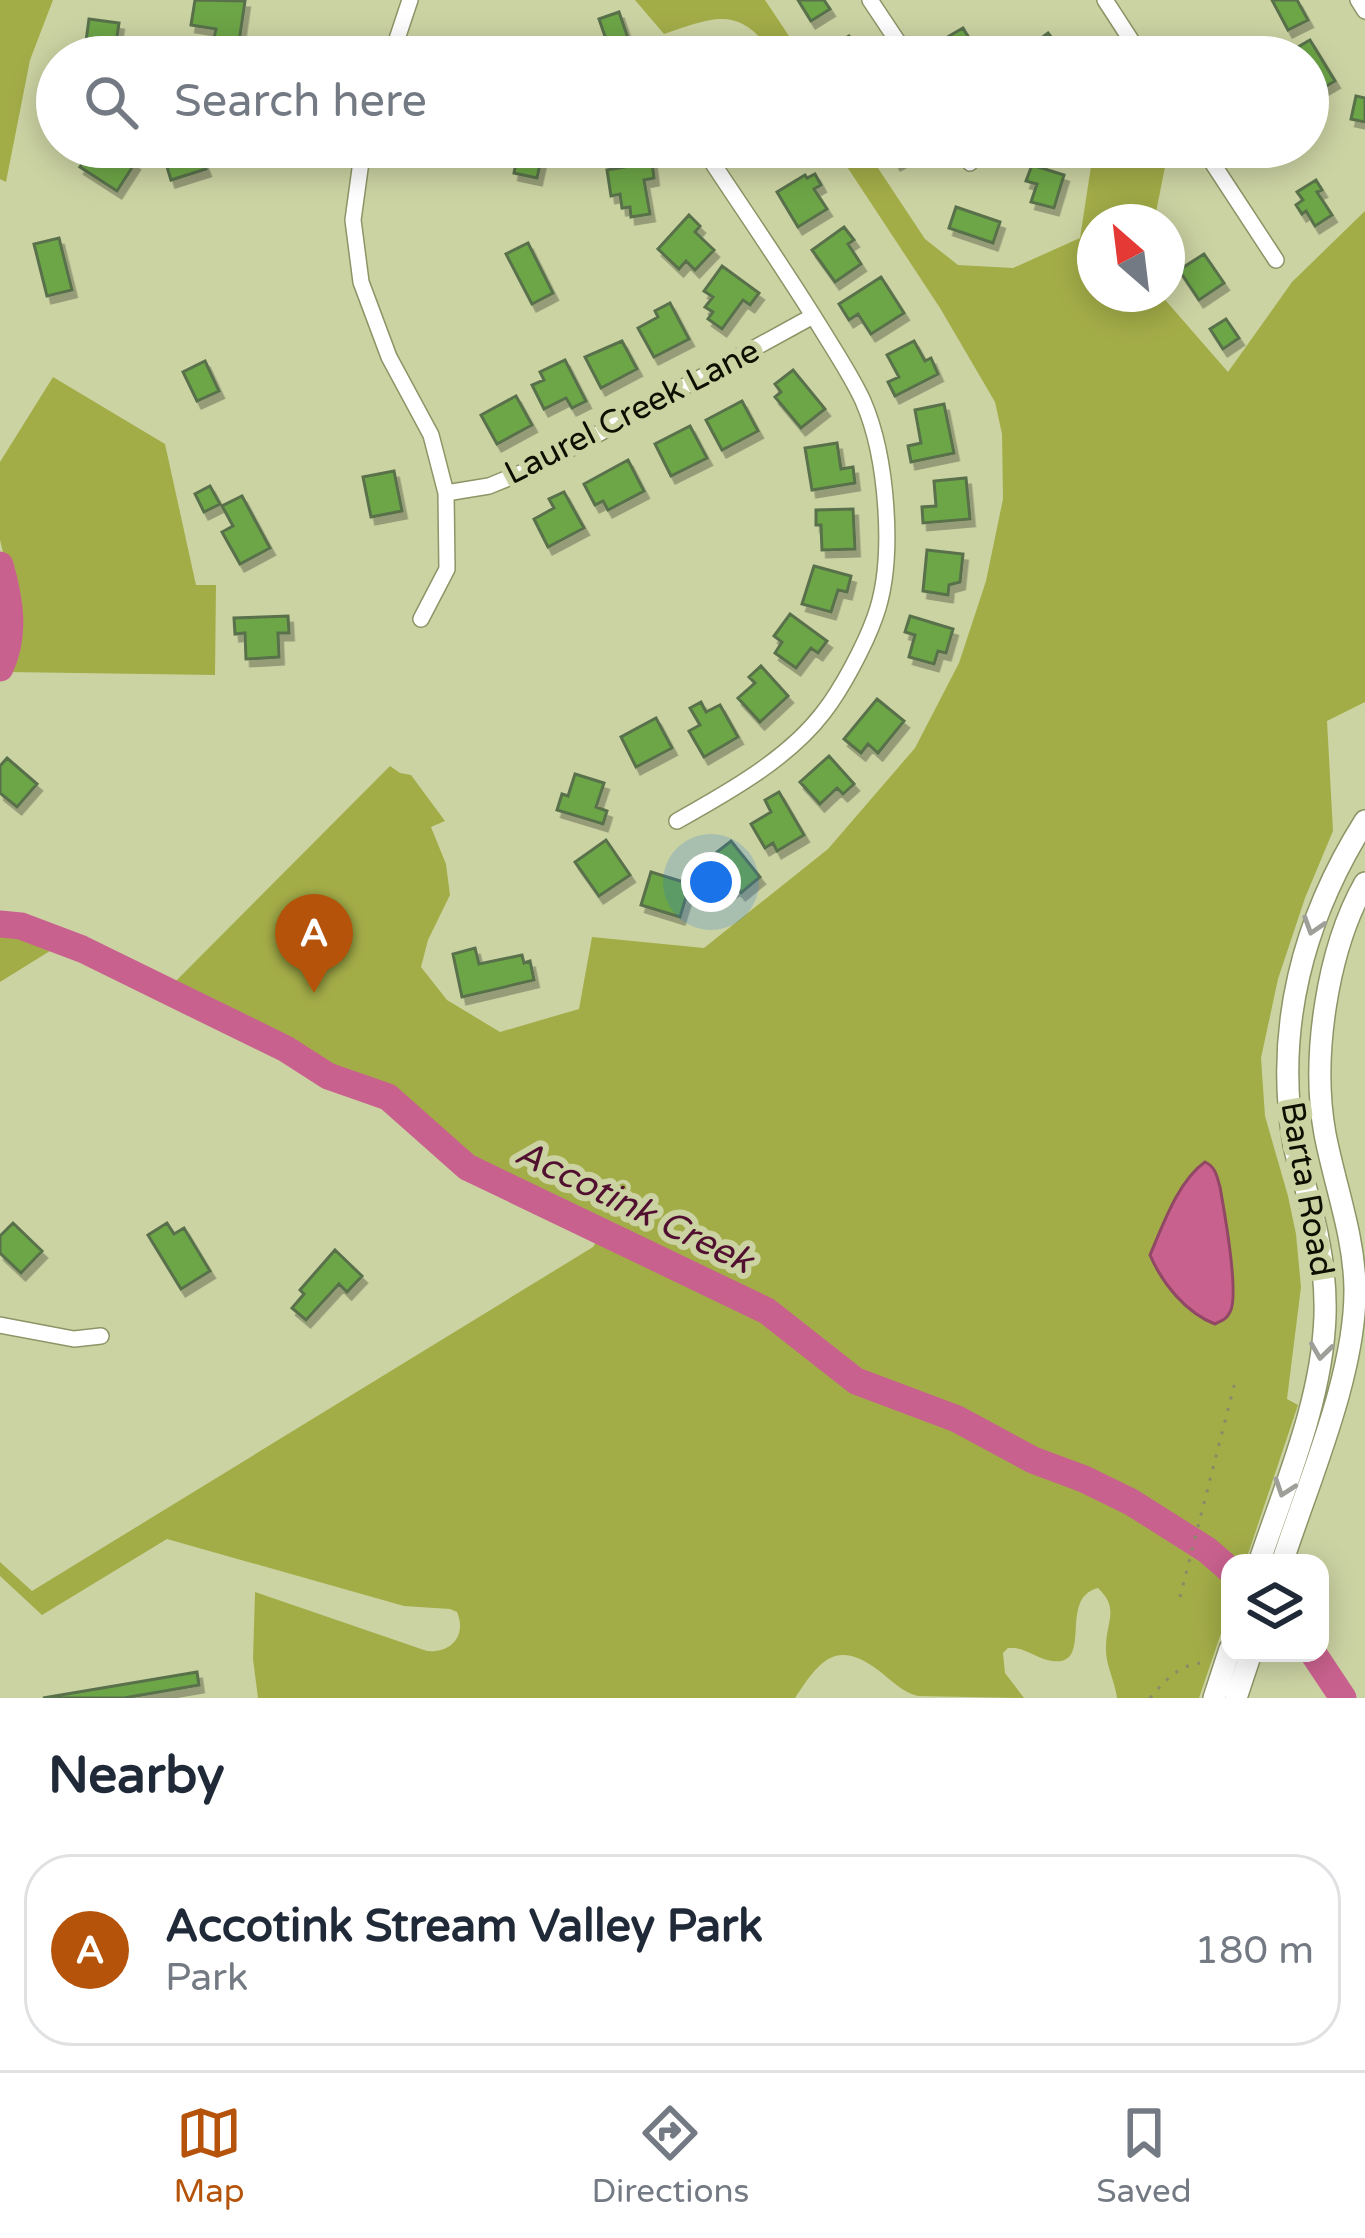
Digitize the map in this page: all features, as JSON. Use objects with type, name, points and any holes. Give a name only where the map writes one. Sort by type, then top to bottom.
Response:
[{"type":"street","points":[[398,36],[410,0]]},
{"type":"street","points":[[870,0],[894,36]]},
{"type":"street","points":[[1105,0],[1128,36]]},
{"type":"street","points":[[1358,0],[1365,11]]},
{"type":"street","points":[[359,168],[353,220],[361,282],[389,357],[430,435],[446,494],[448,569],[421,619]]},
{"type":"street","points":[[677,821],[742,782],[824,713],[876,615],[886,532],[884,480],[863,402],[716,168]]},
{"type":"street","points":[[1216,168],[1276,260]]},
{"type":"street","name":"Laurel Creek Lane","points":[[446,494],[489,485],[576,446],[813,316]]},
{"type":"street","name":"Barta Road","points":[[1262,1554],[1310,1413],[1322,1350],[1324,1287],[1314,1219],[1294,1145],[1287,1054],[1300,968],[1321,902],[1365,821]]},
{"type":"street","name":"Barta Road","points":[[1285,1554],[1350,1353],[1355,1289],[1350,1235],[1325,1132],[1320,1081],[1323,1024],[1336,960],[1365,883]]},
{"type":"street","points":[[0,1325],[74,1339],[101,1336]]},
{"type":"street","points":[[1214,1698],[1226,1662]]},
{"type":"street","points":[[1236,1698],[1249,1662]]},
{"type":"path","points":[[1180,1597],[1235,1382]]},
{"type":"path","points":[[1150,1698],[1177,1671],[1200,1664]]},
{"type":"green space","points":[[0,0],[53,0],[36,36],[6,182],[0,179]]},
{"type":"green space","points":[[635,0],[765,0],[789,36],[758,36],[726,19],[664,34]]},
{"type":"green space","points":[[848,168],[878,168],[925,239],[958,265],[1013,268],[1077,239],[1077,312],[1176,312],[1228,372],[1292,282],[1365,211],[1365,702],[1327,721],[1333,831],[1278,979],[1261,1058],[1265,1116],[1296,1234],[1301,1287],[1287,1399],[1298,1405],[1248,1554],[1221,1554],[1221,1633],[1199,1698],[1117,1698],[1106,1653],[1109,1602],[1098,1588],[1080,1604],[1075,1643],[1065,1660],[1047,1660],[1015,1648],[1003,1653],[1005,1673],[1024,1698],[918,1696],[863,1661],[839,1655],[820,1665],[795,1698],[258,1698],[253,1659],[255,1592],[427,1651],[455,1641],[460,1628],[457,1612],[404,1606],[167,1539],[42,1615],[0,1576],[0,1562],[32,1591],[593,1247],[602,1232],[467,1167],[354,1071],[322,1061],[299,1045],[171,986],[390,766],[411,775],[445,821],[431,827],[446,864],[450,895],[421,967],[447,1000],[500,1032],[579,1009],[592,937],[704,948],[828,849],[915,748],[959,663],[986,581],[1003,499],[1002,434],[995,402]]},
{"type":"green space","points":[[1091,168],[1165,168],[1158,204],[1085,204]]},
{"type":"green space","points":[[53,377],[165,444],[196,585],[216,585],[215,675],[7,672],[0,677],[0,640],[21,626],[0,540],[0,462]]},
{"type":"green space","points":[[0,915],[39,919],[74,936],[0,982]]},
{"type":"shaded area","points":[[1205,1162],[1214,1169],[1220,1187],[1232,1271],[1233,1303],[1225,1318],[1215,1324],[1176,1296],[1150,1255],[1179,1192]]},
{"type":"building","points":[[195,0],[245,1],[240,36],[214,36],[216,29],[191,25]]},
{"type":"building","points":[[798,0],[824,0],[830,9],[811,21]]},
{"type":"building","points":[[1272,0],[1297,0],[1308,20],[1288,30]]},
{"type":"building","points":[[619,12],[627,36],[605,36],[599,19]]},
{"type":"building","points":[[89,19],[119,23],[117,36],[87,36]]},
{"type":"building","points":[[1356,96],[1365,98],[1365,122],[1351,119]]},
{"type":"building","points":[[82,168],[132,168],[117,191]]},
{"type":"building","points":[[167,168],[206,169],[171,180]]},
{"type":"building","points":[[515,168],[539,168],[537,178],[514,173]]},
{"type":"building","points":[[653,168],[654,178],[644,180],[650,214],[631,217],[630,207],[622,208],[620,194],[611,196],[607,170]]},
{"type":"building","points":[[1031,168],[1064,175],[1054,208],[1031,202],[1037,184],[1026,181]]},
{"type":"building","points":[[815,174],[821,185],[814,189],[827,209],[798,227],[777,192]]},
{"type":"building","points":[[1316,180],[1322,190],[1317,192],[1332,215],[1315,226],[1296,205],[1303,200],[1297,192]]},
{"type":"building","points":[[956,207],[1000,222],[993,243],[949,228]]},
{"type":"building","points":[[689,215],[700,226],[695,232],[714,250],[695,270],[686,261],[679,269],[658,249]]},
{"type":"building","points":[[844,227],[854,240],[848,244],[861,264],[835,282],[812,250]]},
{"type":"building","points":[[59,238],[72,290],[47,296],[34,244]]},
{"type":"building","points":[[528,243],[553,293],[532,304],[506,254]]},
{"type":"building","points":[[1204,254],[1224,283],[1199,300],[1185,279],[1185,266]]},
{"type":"building","points":[[722,266],[759,293],[750,305],[743,300],[722,329],[708,319],[713,312],[705,307],[713,297],[704,291]]},
{"type":"building","points":[[881,277],[904,313],[871,334],[858,314],[849,320],[839,304]]},
{"type":"building","points":[[670,303],[689,339],[654,357],[638,328],[658,317],[655,311]]},
{"type":"building","points":[[1226,319],[1239,338],[1223,349],[1210,329]]},
{"type":"building","points":[[622,341],[637,369],[601,388],[585,357]]},
{"type":"building","points":[[914,341],[925,361],[931,358],[938,374],[895,396],[888,382],[899,377],[887,355]]},
{"type":"building","points":[[565,360],[586,401],[572,408],[566,398],[544,409],[532,385],[544,380],[540,372]]},
{"type":"building","points":[[205,361],[219,391],[197,401],[183,372]]},
{"type":"building","points":[[793,370],[825,409],[801,428],[775,397],[781,392],[775,384]]},
{"type":"building","points":[[516,396],[532,425],[497,444],[481,415]]},
{"type":"building","points":[[742,401],[758,431],[722,450],[706,420]]},
{"type":"building","points":[[944,404],[954,453],[911,462],[908,446],[921,443],[915,410]]},
{"type":"building","points":[[690,426],[707,458],[671,476],[655,444]]},
{"type":"building","points":[[837,443],[841,469],[853,467],[855,483],[812,490],[805,448]]},
{"type":"building","points":[[628,460],[644,491],[608,510],[603,501],[595,505],[584,484]]},
{"type":"building","points":[[394,471],[402,511],[371,517],[363,477]]},
{"type":"building","points":[[966,478],[970,519],[923,523],[922,507],[936,506],[934,481]]},
{"type":"building","points":[[210,486],[220,504],[204,512],[195,494]]},
{"type":"building","points":[[564,492],[584,528],[548,547],[534,519],[554,508],[549,499]]},
{"type":"building","points":[[242,496],[270,548],[240,564],[222,532],[233,526],[222,506]]},
{"type":"building","points":[[853,509],[855,549],[822,550],[816,510]]},
{"type":"building","points":[[927,550],[963,554],[960,582],[949,585],[948,595],[923,591]]},
{"type":"building","points":[[814,566],[851,576],[847,592],[838,590],[831,612],[802,604]]},
{"type":"building","points":[[790,614],[827,641],[818,653],[811,648],[796,668],[775,653],[782,642],[774,636]]},
{"type":"building","points":[[288,616],[289,633],[278,633],[279,657],[246,659],[245,633],[235,634],[234,618]]},
{"type":"building","points":[[910,616],[953,629],[946,653],[938,651],[934,664],[909,657],[915,635],[905,632]]},
{"type":"building","points":[[761,666],[788,696],[760,722],[738,698],[755,683],[749,677]]},
{"type":"building","points":[[877,699],[904,721],[878,753],[868,744],[861,753],[844,739]]},
{"type":"building","points":[[701,702],[706,712],[720,705],[738,737],[704,757],[689,731],[700,725],[690,708]]},
{"type":"building","points":[[656,718],[672,748],[636,767],[621,737]]},
{"type":"building","points":[[829,756],[854,784],[843,794],[837,788],[820,804],[800,782]]},
{"type":"building","points":[[7,758],[37,784],[17,807],[0,793],[0,766]]},
{"type":"building","points":[[575,774],[604,783],[596,807],[607,811],[603,824],[557,810]]},
{"type":"building","points":[[779,792],[804,835],[777,851],[773,843],[765,848],[751,824],[771,812],[765,800]]},
{"type":"building","points":[[606,840],[630,875],[599,896],[575,862]]},
{"type":"building","points":[[731,841],[760,877],[741,893],[736,887],[725,895],[708,874],[724,861],[717,852]]},
{"type":"building","points":[[651,872],[690,884],[680,917],[641,905]]},
{"type":"building","points":[[475,948],[479,964],[522,955],[524,963],[530,961],[534,980],[462,997],[453,954]]},
{"type":"building","points":[[13,1223],[42,1251],[21,1273],[0,1253],[0,1236]]},
{"type":"building","points":[[167,1223],[174,1234],[184,1228],[210,1271],[181,1289],[148,1235]]},
{"type":"building","points":[[335,1250],[362,1276],[347,1292],[339,1284],[306,1320],[292,1308],[304,1294],[300,1290]]},
{"type":"building","points":[[197,1672],[199,1685],[124,1698],[43,1698]]},
{"type":"waterway","name":"Accotink Creek","points":[[0,565],[10,617],[0,668]]},
{"type":"waterway","name":"Accotink Creek","points":[[0,924],[21,926],[82,949],[286,1049],[328,1076],[388,1097],[467,1167],[767,1311],[856,1381],[957,1419],[1033,1460],[1131,1502],[1221,1562]]},
{"type":"waterway","name":"Accotink Creek","points":[[1319,1662],[1343,1698]]},
{"type":"place","name":"Accotink Stream Valley Park","points":[[314,993]]}]
